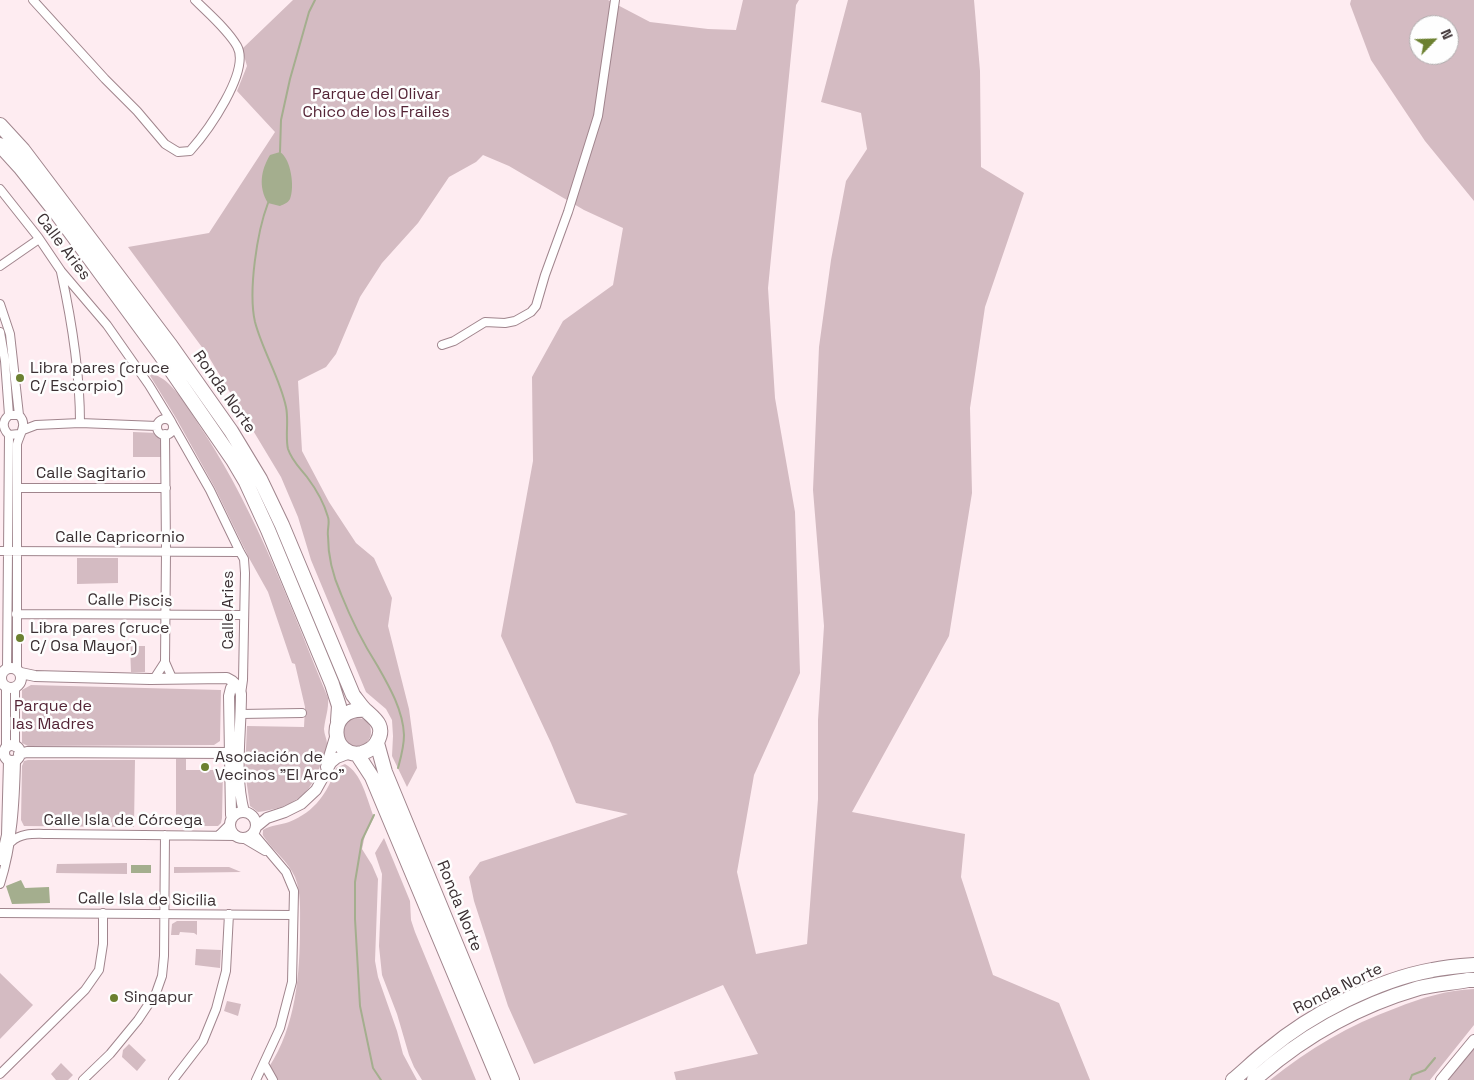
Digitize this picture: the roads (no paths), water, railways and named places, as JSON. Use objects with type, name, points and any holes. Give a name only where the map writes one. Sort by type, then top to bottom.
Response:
[{"type":"highway","name":"Ronda Norte","points":[[0,125],[23,150],[171,346],[231,431],[260,479],[282,525],[353,695],[365,710],[374,716],[379,724],[380,734],[377,743],[388,780],[512,1080]]},
{"type":"highway","name":"Ronda Norte","points":[[0,145],[20,167],[64,223],[160,354],[246,482],[332,684],[339,706],[337,728],[341,746],[353,753],[372,777],[498,1080]]},
{"type":"highway","points":[[337,728],[347,713],[355,710],[365,710]]},
{"type":"highway","points":[[353,753],[368,752],[377,743]]},
{"type":"highway","name":"Ronda Norte","points":[[1233,1080],[1268,1049],[1299,1027],[1364,992],[1415,974],[1474,965]]},
{"type":"highway","name":"Ronda Norte","points":[[1254,1080],[1307,1038],[1351,1014],[1386,999],[1421,988],[1474,980]]},
{"type":"main road","points":[[15,670],[22,679],[20,685],[5,683],[2,673],[15,670],[35,676],[154,679],[227,678],[238,689]]},
{"type":"main road","name":"Calle Aries","points":[[232,821],[235,752],[240,714],[238,689],[232,686],[230,692],[235,752],[239,794],[248,814]]},
{"type":"main road","points":[[325,773],[337,728]]},
{"type":"main road","points":[[10,754],[30,752],[235,752]]},
{"type":"main road","points":[[267,818],[248,814],[236,814],[232,821],[232,831],[240,837],[254,830],[267,818],[301,804],[316,790],[331,763],[353,753]]},
{"type":"main road","points":[[248,814],[256,823],[254,830]]},
{"type":"main road","points":[[1442,1080],[1474,1040]]},
{"type":"street","points":[[33,0],[104,79],[137,111],[165,144],[178,152],[190,151],[204,136],[237,79],[241,62],[238,48],[227,33],[195,0]]},
{"type":"street","points":[[442,345],[454,341],[485,322],[505,323],[515,321],[531,312],[536,306],[598,116],[615,0]]},
{"type":"street","name":"Calle Aries","points":[[0,190],[39,239],[61,271],[107,325],[150,385],[210,490],[244,559],[243,680],[238,689]]},
{"type":"street","points":[[0,266],[39,239]]},
{"type":"street","points":[[61,271],[71,319],[80,423]]},
{"type":"street","points":[[0,304],[10,334],[21,432],[17,444],[8,551],[8,614],[15,670]]},
{"type":"street","points":[[0,332],[5,418],[3,425],[13,488]]},
{"type":"street","points":[[5,418],[20,416],[36,425]]},
{"type":"street","points":[[166,419],[172,423],[172,431],[165,434],[160,433],[158,426],[162,420],[166,419]]},
{"type":"street","points":[[5,432],[21,432],[36,425],[80,423],[158,426]]},
{"type":"street","points":[[165,434],[165,662],[172,678]]},
{"type":"street","name":"Calle Sagitario","points":[[0,488],[166,488]]},
{"type":"street","name":"Calle Capricornio","points":[[8,551],[240,552]]},
{"type":"street","name":"Calle Piscis","points":[[8,614],[244,615]]},
{"type":"street","points":[[154,679],[165,662]]},
{"type":"street","points":[[0,884],[11,842],[13,825],[5,683]]},
{"type":"street","points":[[240,714],[302,713]]},
{"type":"street","points":[[0,861],[6,835],[10,754]]},
{"type":"street","points":[[220,835],[232,821]]},
{"type":"street","name":"Calle Isla de Córcega","points":[[13,825],[26,834]]},
{"type":"street","points":[[254,830],[286,872],[294,891],[292,982],[280,1028],[257,1079],[272,1078],[264,1064]]},
{"type":"street","name":"Calle Isla de Córcega","points":[[11,842],[18,836],[26,834],[220,835],[240,837]]},
{"type":"street","points":[[83,1080],[110,1054],[138,1020],[156,993],[162,976],[165,913],[165,835]]},
{"type":"street","points":[[240,837],[271,854]]},
{"type":"street","name":"Calle Isla de Sicilia","points":[[0,913],[293,915]]},
{"type":"street","points":[[0,1074],[84,990],[99,970],[103,944],[103,913]]},
{"type":"street","points":[[173,1080],[203,1041],[216,1009],[226,971],[229,914]]},
{"type":"waterway","points":[[280,152],[281,120],[290,79],[309,12],[315,0]]},
{"type":"waterway","points":[[268,203],[260,229],[253,278],[255,322],[283,396],[287,412],[288,449],[294,461],[317,491],[328,517],[329,551],[338,587],[358,631],[395,698],[401,716],[404,735],[398,768]]},
{"type":"waterway","points":[[374,815],[362,840],[355,882],[355,919],[360,1006],[373,1068],[381,1080]]},
{"type":"waterway","points":[[1410,1080],[1412,1075],[1425,1070],[1435,1058]]},
{"type":"place","name":"Libra pares (cruce C/ Escorpio)","points":[[20,378]]},
{"type":"place","name":"Libra pares (cruce C/ Osa Mayor)","points":[[20,638]]},
{"type":"place","name":"Asociación de Vecinos \"El Arco\"","points":[[205,767]]},
{"type":"place","name":"Singapur","points":[[114,998]]},
{"type":"park label","name":"Parque del Olivar Chico de los Frailes","points":[[376,104]]},
{"type":"park label","name":"Parque de las Madres","points":[[53,716]]}]
